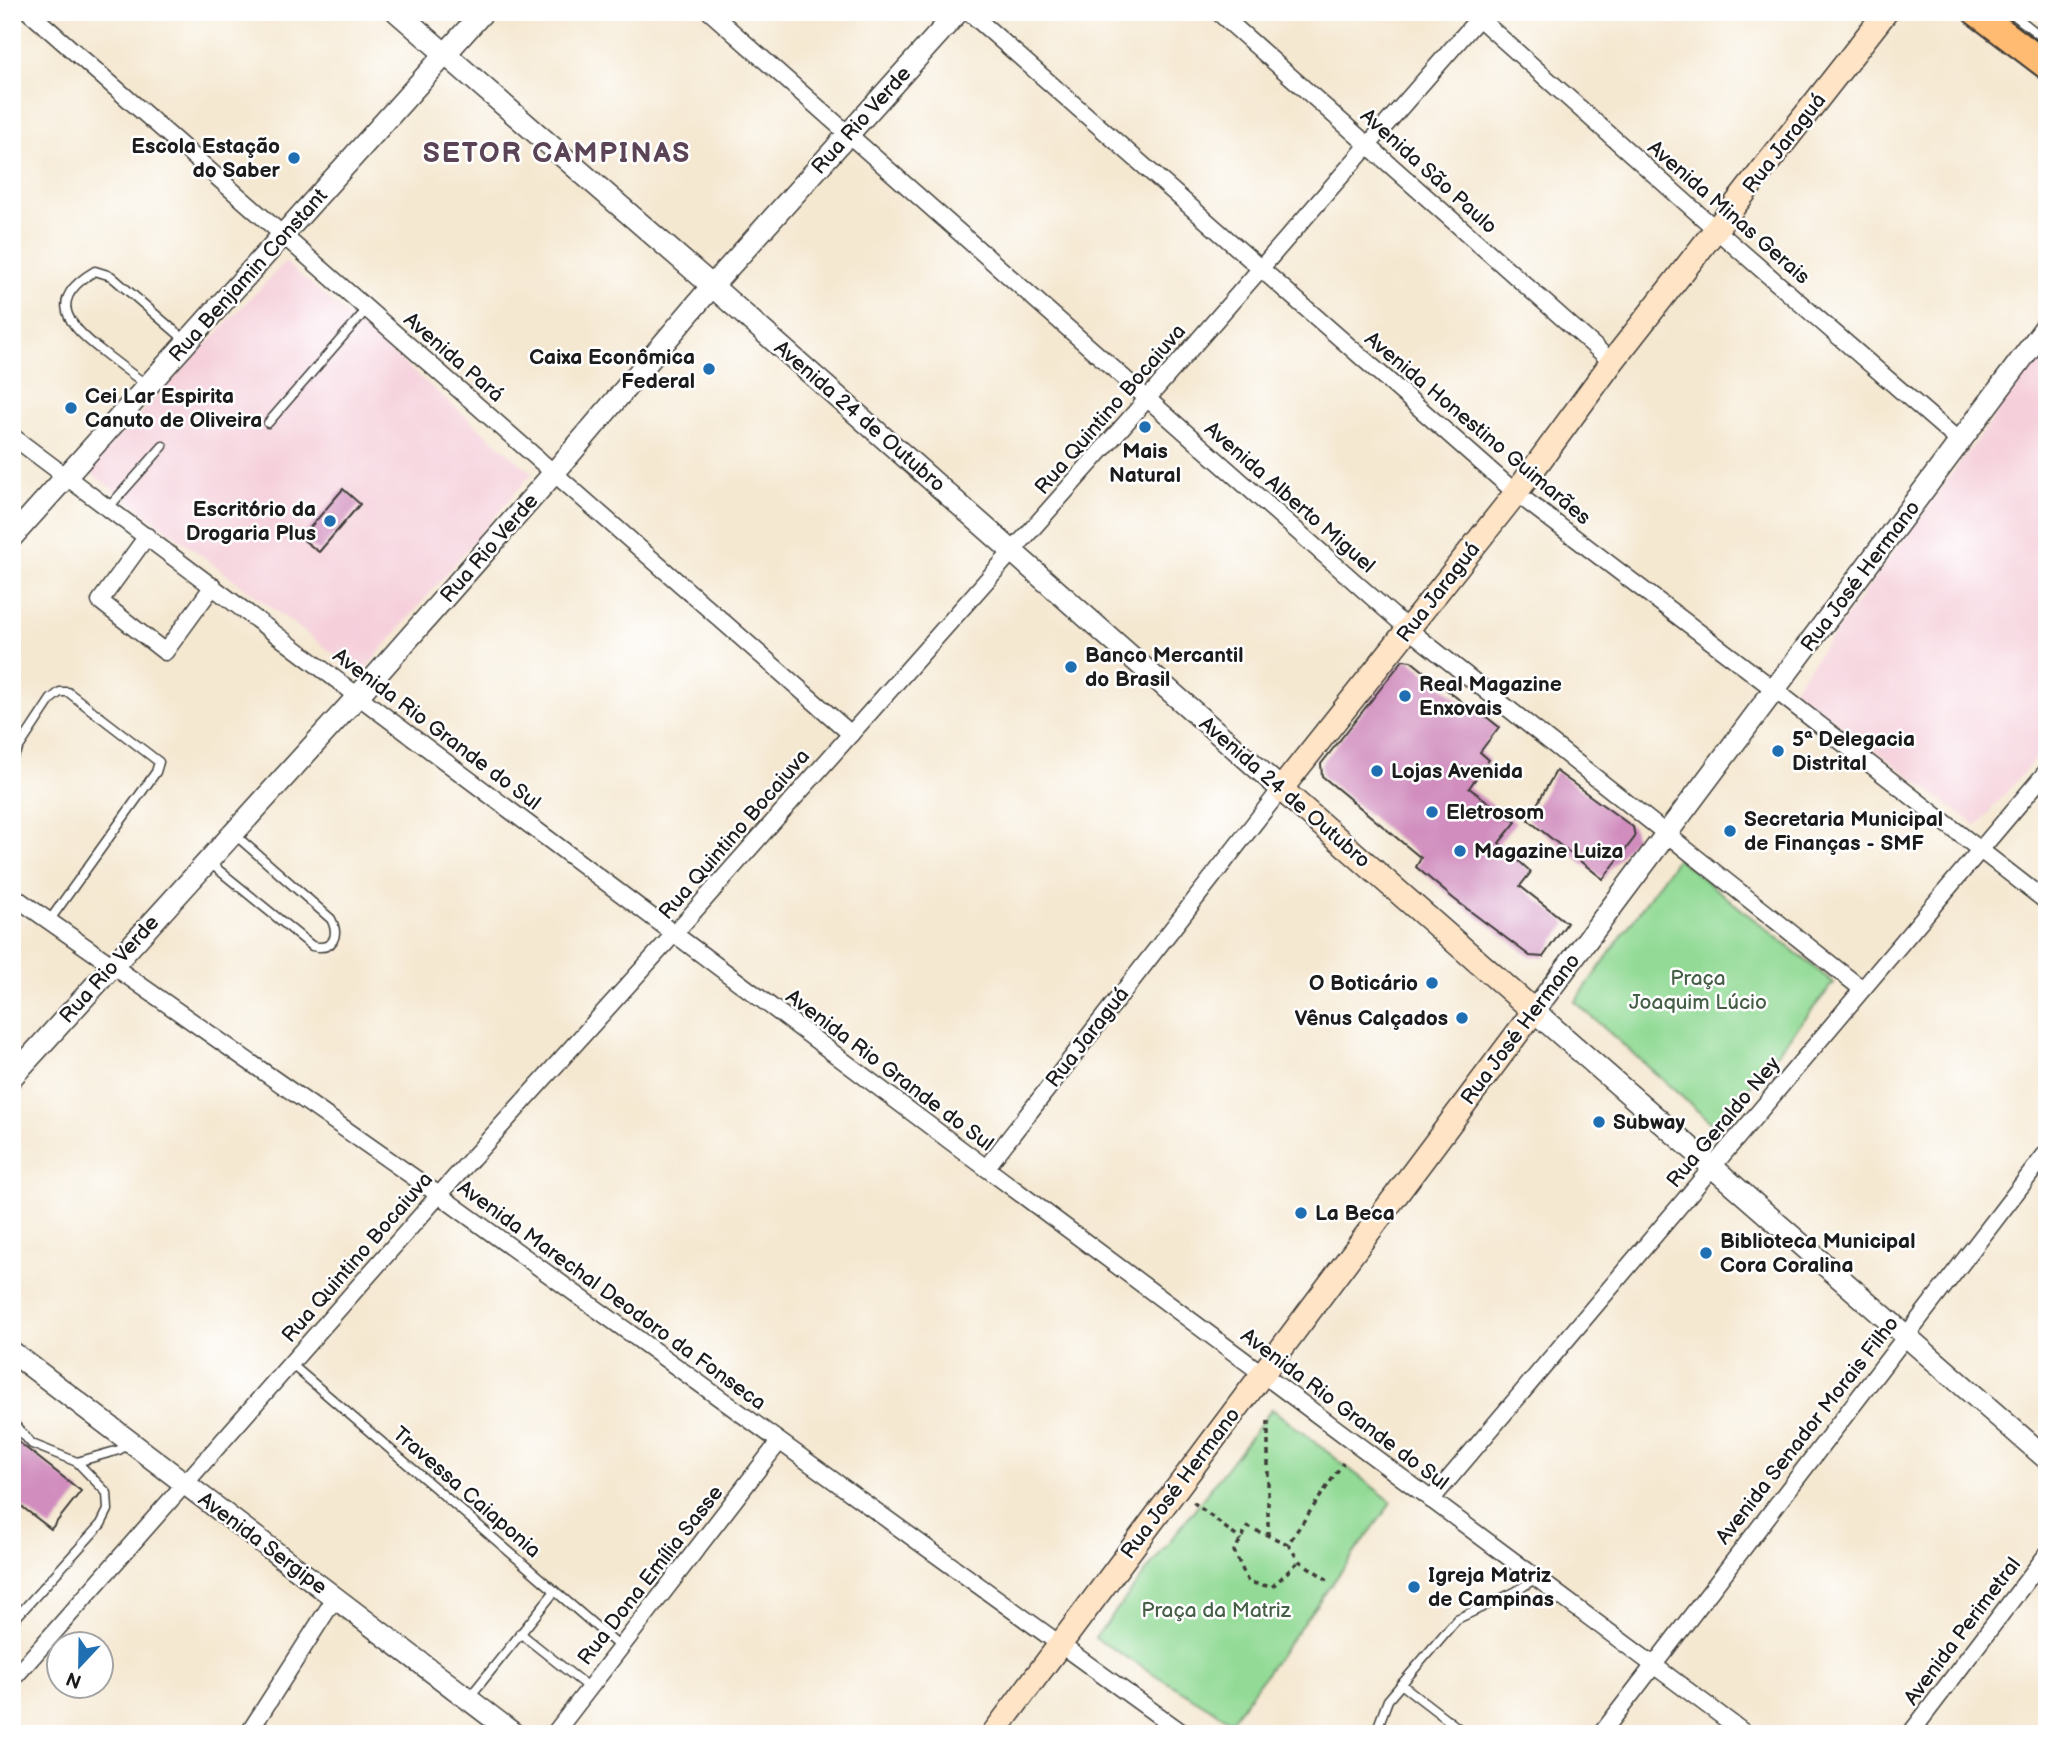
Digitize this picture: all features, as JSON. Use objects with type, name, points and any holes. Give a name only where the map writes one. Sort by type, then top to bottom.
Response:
[{"type":"main road","name":"Rua Jaraguá","points":[[1281,789],[1516,494],[1612,362],[1886,12]]},
{"type":"main road","points":[[1976,12],[2047,65]]},
{"type":"main road","name":"Avenida 24 de Outubro","points":[[1281,789],[1534,1011]]},
{"type":"main road","name":"Rua José Hermano","points":[[993,1734],[1534,1011]]},
{"type":"street","name":"Avenida Pará","points":[[29,12],[851,734]]},
{"type":"street","name":"Avenida 24 de Outubro","points":[[397,12],[712,286],[1281,789]]},
{"type":"street","name":"Rua Benjamin Constant","points":[[12,537],[483,12]]},
{"type":"street","name":"Avenida Alberto Miguel","points":[[709,12],[1408,629],[1862,989]]},
{"type":"street","name":"Rua Rio Verde","points":[[12,1077],[358,696],[554,473],[712,286],[958,12]]},
{"type":"street","name":"Avenida Honestino Guimarães","points":[[969,12],[1516,494],[1775,690],[2047,902]]},
{"type":"street","name":"Avenida São Paulo","points":[[1218,12],[1612,362]]},
{"type":"street","name":"Rua Quintino Bocaiuva","points":[[12,1680],[1147,399],[1478,14]]},
{"type":"street","name":"Avenida Minas Gerais","points":[[1478,14],[1716,230],[1961,442]]},
{"type":"street","name":"Rua José Hermano","points":[[1534,1011],[2047,325]]},
{"type":"street","name":"Avenida Rio Grande do Sul","points":[[12,436],[986,1168],[1746,1734]]},
{"type":"street","points":[[147,536],[100,601],[165,652],[213,586]]},
{"type":"street","name":"Rua Geraldo Ney","points":[[1431,1500],[2047,771]]},
{"type":"street","name":"Rua Jaraguá","points":[[986,1168],[1281,789]]},
{"type":"street","name":"Avenida Marechal Deodoro da Fonseca","points":[[12,895],[439,1195],[1184,1734]]},
{"type":"street","name":"Avenida 24 de Outubro","points":[[1534,1011],[2047,1459]]},
{"type":"street","name":"Avenida Senador Morais Filho","points":[[1601,1734],[2047,1152]]},
{"type":"street","name":"Avenida Sergipe","points":[[12,1352],[514,1734]]},
{"type":"street","name":"Rua Dona Emília Sasse","points":[[554,1734],[779,1442]]},
{"type":"street","name":"Avenida Perimetral","points":[[1919,1730],[2047,1554]]},
{"type":"street","points":[[248,1734],[335,1598]]},
{"type":"lane","points":[[2010,12],[2047,41]]},
{"type":"lane","points":[[148,386],[83,337],[67,317],[65,304],[72,291],[95,271],[111,276],[187,342]]},
{"type":"lane","points":[[268,423],[367,309]]},
{"type":"lane","points":[[109,507],[163,446]]},
{"type":"lane","points":[[12,758],[51,699],[60,692],[68,692],[159,762],[156,772],[49,921]]},
{"type":"lane","points":[[207,861],[312,946],[327,946],[337,929],[331,919],[233,833]]},
{"type":"lane","name":"Travessa Caiaponia","points":[[291,1364],[620,1647]]},
{"type":"lane","points":[[12,1422],[32,1444],[77,1462],[107,1493],[108,1510],[101,1524],[12,1622]]},
{"type":"lane","points":[[77,1462],[119,1450],[131,1442]]},
{"type":"lane","points":[[1379,1734],[1377,1728],[1388,1700],[1457,1619],[1515,1592],[1536,1578]]},
{"type":"lane","points":[[468,1699],[555,1591]]},
{"type":"lane","points":[[520,1633],[589,1688]]},
{"type":"lane","points":[[1401,1684],[1466,1734]]},
{"type":"path","points":[[1268,1417],[1268,1536]]},
{"type":"path","points":[[1288,1544],[1343,1463]]},
{"type":"path","points":[[1176,1490],[1241,1540]]},
{"type":"path","points":[[1299,1561],[1272,1587],[1248,1582],[1234,1552],[1248,1528],[1288,1544],[1299,1561],[1328,1580]]},
{"type":"shaded area","points":[[285,262],[532,473],[361,674],[87,470]]},
{"type":"shaded area","points":[[2047,345],[2047,745],[1977,826],[1793,689]]},
{"type":"green space","name":"Praça Joaquim Lúcio","points":[[1677,858],[1834,983],[1716,1127],[1575,1002]]},
{"type":"green space","name":"Praça da Matriz","points":[[1272,1409],[1392,1502],[1231,1721],[1095,1638]]},
{"type":"building","name":"Escritório da Drogaria Plus","points":[[343,489],[360,504],[319,552],[301,538]]},
{"type":"building","points":[[1403,660],[1411,661],[1477,714],[1479,711],[1499,727],[1480,752],[1489,760],[1469,788],[1516,822],[1499,843],[1531,872],[1520,886],[1567,923],[1543,957],[1530,956],[1454,899],[1416,867],[1421,858],[1322,776],[1321,764]]},
{"type":"building","points":[[1556,771],[1633,827],[1635,837],[1603,879],[1528,820]]},
{"type":"building","points":[[12,1437],[81,1491],[51,1529],[12,1499]]},
{"type":"place","name":"Escola Estação do Saber","points":[[294,158]]},
{"type":"place","name":"Caixa Econômica Federal","points":[[709,369]]},
{"type":"place","name":"Cei Lar Espirita Canuto de Oliveira","points":[[71,408]]},
{"type":"place","name":"Mais Natural","points":[[1145,427]]},
{"type":"place","name":"Escritório da Drogaria Plus","points":[[330,521]]},
{"type":"place","name":"Banco Mercantil do Brasil","points":[[1071,667]]},
{"type":"place","name":"Real Magazine Enxovais","points":[[1405,696]]},
{"type":"place","name":"5ª Delegacia Distrital","points":[[1778,751]]},
{"type":"place","name":"Lojas Avenida","points":[[1377,771]]},
{"type":"place","name":"Eletrosom","points":[[1432,812]]},
{"type":"place","name":"Secretaria Municipal de Finanças - SMF","points":[[1730,831]]},
{"type":"place","name":"Magazine Luiza","points":[[1460,851]]},
{"type":"place","name":"O Boticário","points":[[1432,983]]},
{"type":"place","name":"Vênus Calçados","points":[[1462,1018]]},
{"type":"place","name":"Subway","points":[[1599,1122]]},
{"type":"place","name":"La Beca","points":[[1301,1213]]},
{"type":"place","name":"Biblioteca Municipal Cora Coralina","points":[[1706,1253]]},
{"type":"place","name":"Igreja Matriz de Campinas","points":[[1414,1587]]},
{"type":"district","name":"SETOR CAMPINAS","points":[[557,152]]}]
